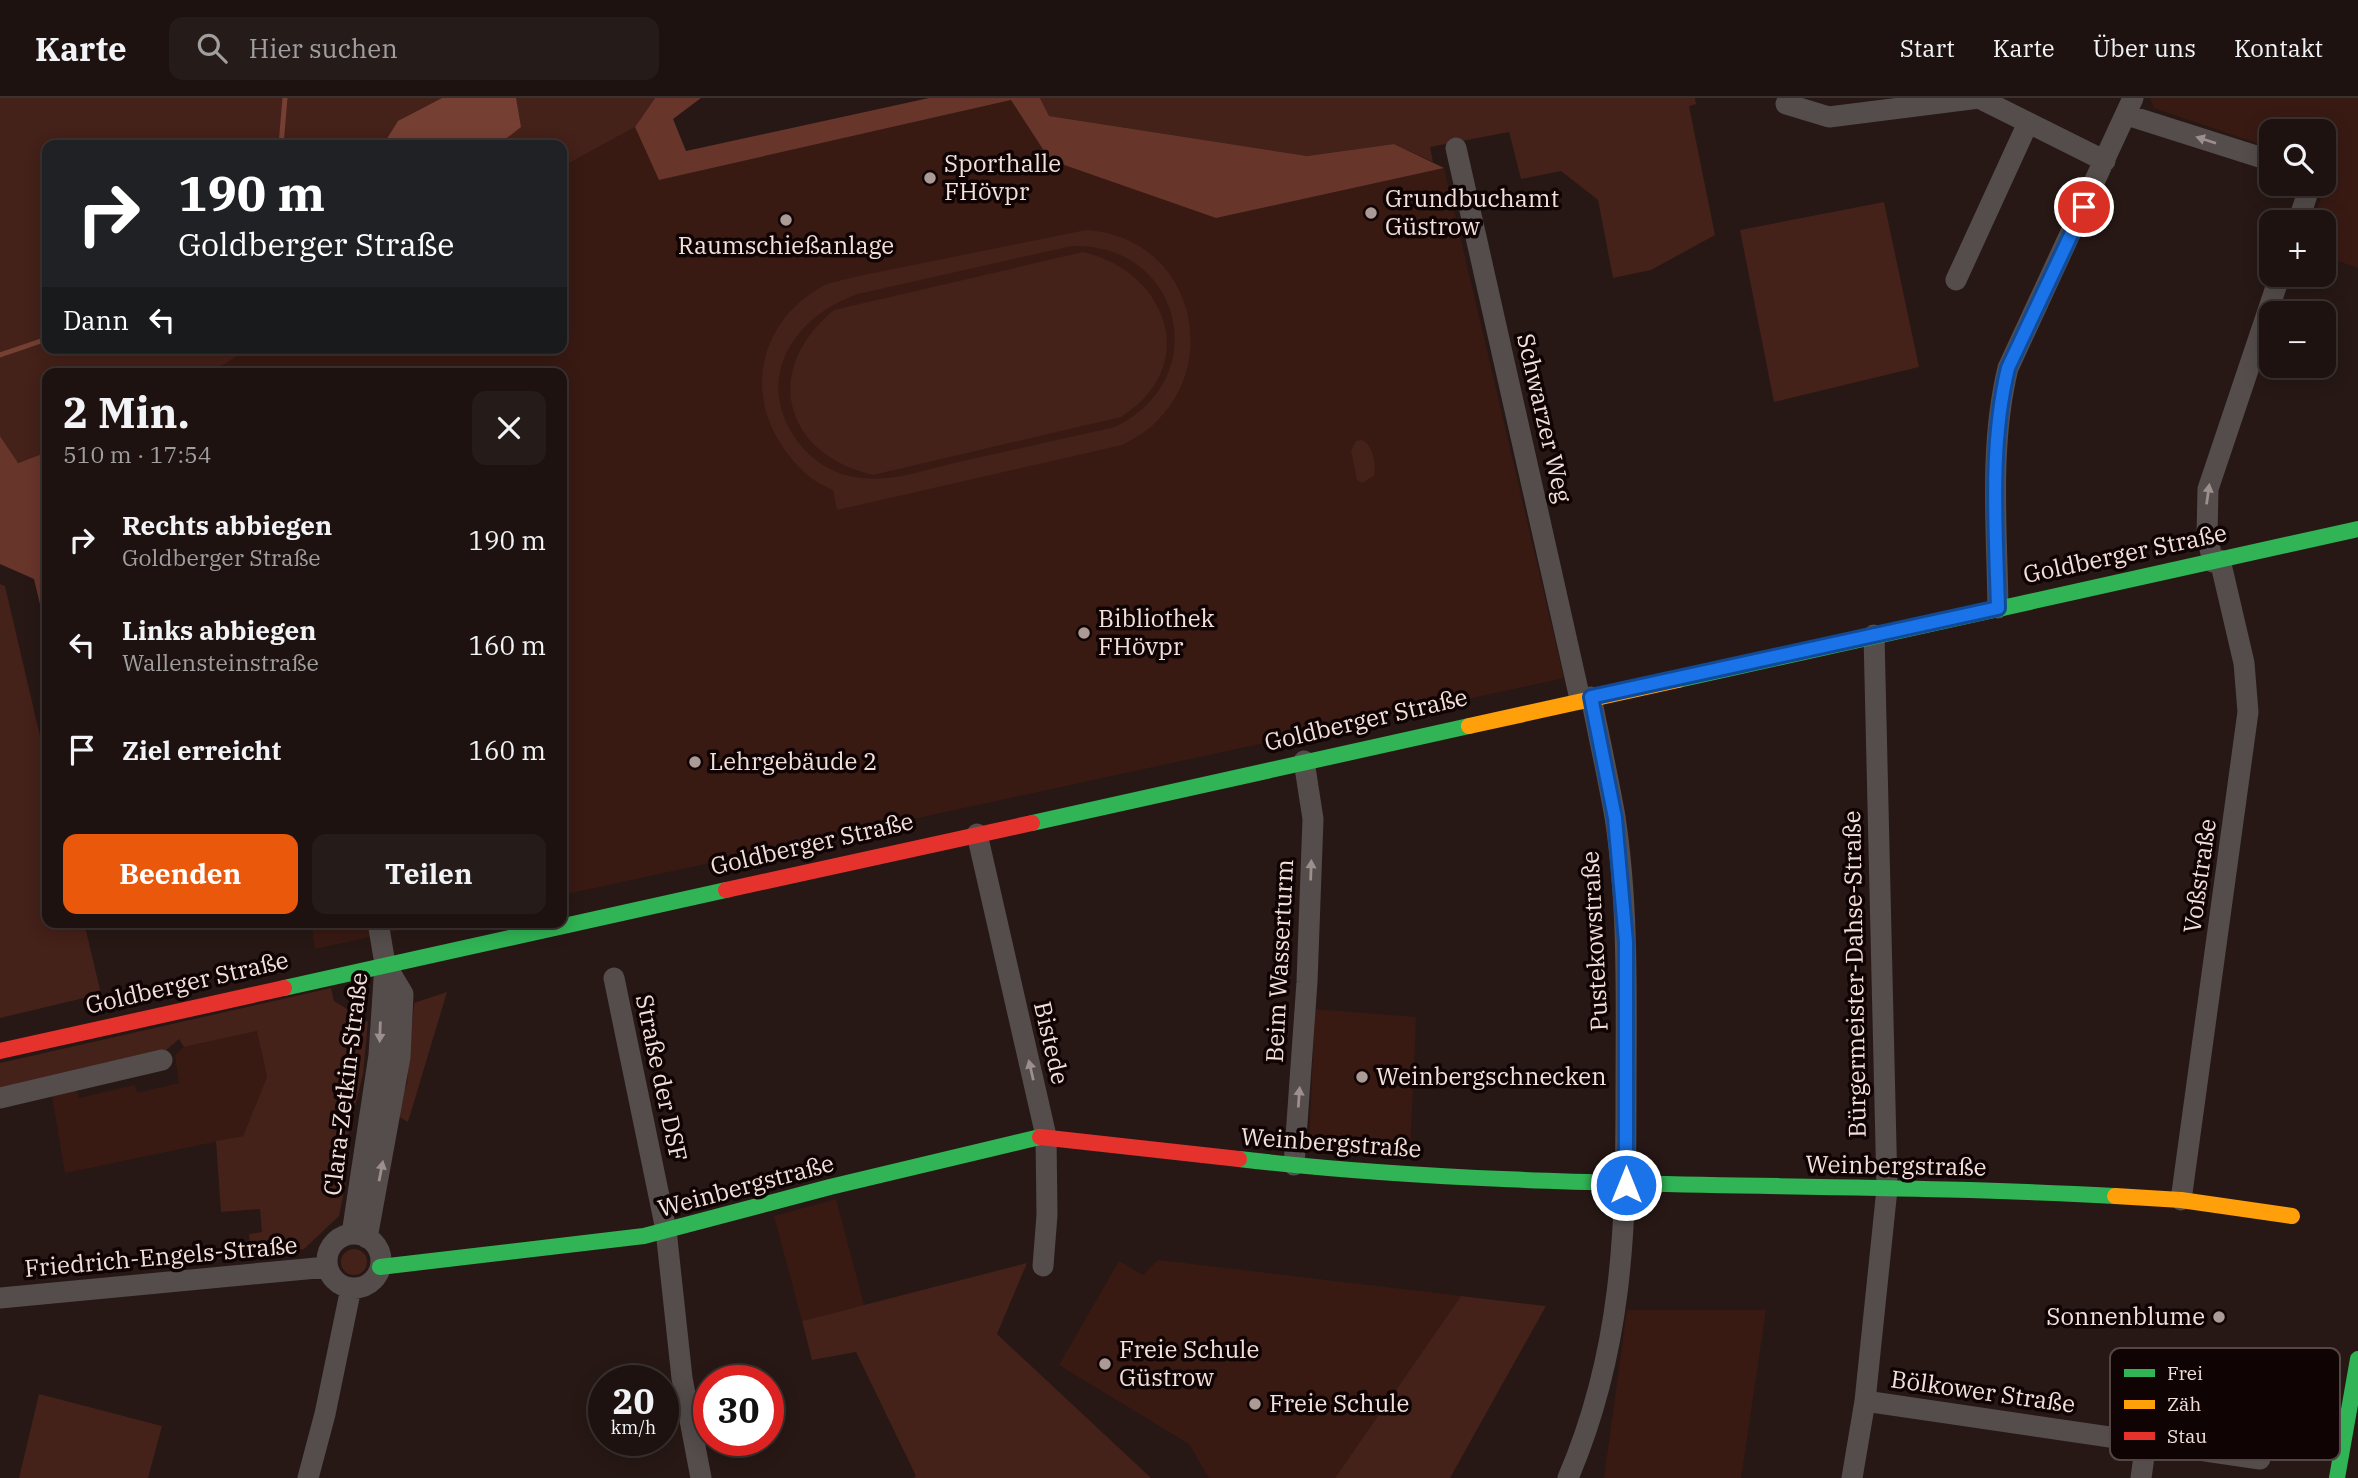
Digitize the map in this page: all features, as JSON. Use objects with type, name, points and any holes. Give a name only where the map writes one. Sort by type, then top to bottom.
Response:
[{"type":"main road","name":"Goldberger Straße","points":[[567,924],[2358,528]]},
{"type":"main road","name":"Goldberger Straße","points":[[0,1051],[550,928]]},
{"type":"main road","name":"Weinbergstraße","points":[[380,1266],[598,1242],[666,1230],[830,1187],[1046,1136],[1294,1165],[1626,1185],[2018,1191],[2181,1200],[2292,1216]]},
{"type":"main road","points":[[2337,1478],[2358,1359]]},
{"type":"street","points":[[1786,104],[1829,117],[1979,98],[2012,105],[2028,122],[2105,161]]},
{"type":"street","points":[[1998,608],[1996,470],[2001,397],[2008,368],[2130,106],[2259,156]]},
{"type":"street","points":[[1955,280],[2028,122]]},
{"type":"street","name":"Schwarzer Weg","points":[[1456,148],[1585,698]]},
{"type":"street","name":"Voßstraße","points":[[2181,1200],[2248,712],[2244,663],[2207,536],[2208,489],[2276,287]]},
{"type":"street","name":"Bürgermeister-Dahse-Straße","points":[[1852,1478],[1865,1401],[1887,1189],[1874,635]]},
{"type":"street","name":"Pustekowstraße","points":[[1585,698],[1615,818],[1626,942],[1626,1185]]},
{"type":"street","name":"Beim Wasserturm","points":[[1294,1165],[1307,982],[1313,819],[1304,761]]},
{"type":"street","name":"Bistede","points":[[977,834],[1046,1136],[1047,1215],[1042,1266]]},
{"type":"street","points":[[379,928],[386,964]]},
{"type":"street","name":"Clara-Zetkin-Straße","points":[[360,1236],[386,964]]},
{"type":"street","name":"Straße der DSF","points":[[614,978],[666,1230],[681,1378],[701,1478]]},
{"type":"street","points":[[0,1097],[162,1060]]},
{"type":"street","points":[[1568,1478],[1594,1407],[1615,1320],[1626,1185]]},
{"type":"street","points":[[360,1236],[379,1252],[380,1266],[370,1283],[351,1288],[338,1283],[327,1267],[331,1246],[337,1240],[360,1236]]},
{"type":"street","name":"Friedrich-Engels-Straße","points":[[0,1298],[327,1267]]},
{"type":"street","points":[[307,1478],[325,1414],[351,1288]]},
{"type":"street","name":"Bölkower Straße","points":[[1865,1401],[2110,1437]]},
{"type":"street","points":[[2141,1478],[2144,1460]]},
{"type":"shaded area","points":[[0,98],[655,98],[635,127],[567,164],[567,140],[42,140],[42,354],[240,354],[219,368],[42,368],[42,454],[17,463],[0,436]]},
{"type":"shaded area","points":[[442,98],[516,98],[521,127],[504,140],[386,140],[398,121]]},
{"type":"shaded area","points":[[655,98],[701,98],[673,119],[686,151],[929,98],[1040,98],[1049,116],[1307,156],[1394,144],[1444,168],[1216,218],[1050,160],[1011,100],[659,180],[635,127]]},
{"type":"shaded area","points":[[1040,98],[1695,98],[1696,104],[1689,106],[1715,235],[1651,270],[1613,278],[1598,200],[1561,171],[1521,179],[1509,132],[1430,147],[1433,162],[1394,144],[1307,156],[1049,116]]},
{"type":"shaded area","points":[[2150,98],[2358,98],[2358,268],[2336,260],[2336,210],[2317,210],[2322,196],[2336,196],[2336,119],[2259,119],[2259,144],[2154,108]]},
{"type":"shaded area","points":[[1011,100],[1051,160],[1216,218],[1444,168],[1564,678],[567,894],[567,368],[219,368],[240,354],[567,354],[567,164],[635,127],[659,180]]},
{"type":"shaded area","points":[[1884,202],[1919,367],[1774,402],[1740,230]]},
{"type":"shaded area","points":[[1086,230],[1126,240],[1157,260],[1178,289],[1189,322],[1189,358],[1178,392],[1156,422],[1122,445],[837,510],[833,490],[804,472],[782,446],[770,424],[762,379],[765,357],[773,336],[786,317],[802,300],[823,286],[854,277]],"holes":[[[1072,246],[1110,251],[1139,266],[1160,289],[1172,317],[1174,348],[1166,378],[1146,405],[1115,427],[908,475],[873,479],[842,474],[818,462],[798,442],[785,419],[779,396],[780,374],[786,353],[798,334],[835,304],[858,294]]]},
{"type":"shaded area","points":[[1083,252],[1112,262],[1136,279],[1153,299],[1164,322],[1167,347],[1161,372],[1146,396],[1121,417],[873,475],[842,464],[818,449],[802,429],[792,407],[791,383],[797,358],[811,333],[834,310]]},
{"type":"shaded area","points":[[0,436],[18,463],[42,454],[42,613],[34,579],[0,564]]},
{"type":"shaded area","points":[[1362,440],[1372,451],[1375,466],[1374,476],[1362,483],[1357,480],[1351,451],[1356,441]]},
{"type":"shaded area","points":[[0,584],[5,586],[42,745],[42,928],[85,928],[101,994],[0,1018]]},
{"type":"shaded area","points":[[312,928],[411,928],[315,949]]},
{"type":"shaded area","points":[[331,988],[334,1001],[368,1022],[363,1074],[345,1147],[346,1182],[339,1216],[304,1249],[276,1252],[250,1245],[249,1234],[262,1232],[260,1209],[221,1212],[216,1141],[243,1136],[267,1077],[257,1031],[184,1047],[179,1039],[163,1053],[0,1090],[0,1063]]},
{"type":"shaded area","points":[[447,992],[408,1122],[396,1115],[407,1083],[414,1003]]},
{"type":"shaded area","name":"Weinbergschnecken","points":[[1315,1009],[1416,1017],[1410,1156],[1316,1150],[1309,1146]]},
{"type":"shaded area","points":[[257,1031],[267,1077],[243,1136],[65,1173],[52,1096],[77,1090],[79,1098],[135,1085],[137,1093],[179,1083],[175,1055],[184,1047]]},
{"type":"shaded area","points":[[836,1199],[864,1305],[802,1321],[774,1216]]},
{"type":"shaded area","points":[[354,1249],[363,1253],[367,1262],[363,1271],[354,1275],[345,1271],[341,1262],[345,1253]]},
{"type":"shaded area","name":"Freie Schule","points":[[1158,1260],[1461,1296],[1335,1478],[1209,1478],[1189,1444],[1059,1365],[1119,1261],[1143,1275]]},
{"type":"shaded area","points":[[1027,1263],[997,1334],[1151,1478],[913,1478],[916,1476],[856,1352],[812,1360],[802,1321]]},
{"type":"shaded area","points":[[1461,1296],[1546,1306],[1450,1478],[1335,1478]]},
{"type":"shaded area","points":[[1627,1310],[1766,1310],[1741,1478],[1604,1478]]},
{"type":"shaded area","points":[[39,1394],[162,1426],[148,1478],[19,1478]]},
{"type":"waterway","points":[[281,140],[285,98]]},
{"type":"waterway","points":[[0,355],[42,341]]},
{"type":"traffic: fast","points":[[1678,680],[2358,529]]},
{"type":"traffic: fast","points":[[1032,823],[1469,726]]},
{"type":"traffic: fast","points":[[567,925],[726,890]]},
{"type":"traffic: fast","points":[[284,988],[555,928]]},
{"type":"traffic: fast","points":[[380,1267],[644,1236],[830,1187],[1040,1137]]},
{"type":"traffic: fast","points":[[1239,1159],[1457,1177],[2115,1196]]},
{"type":"traffic: fast","points":[[2337,1478],[2358,1359]]},
{"type":"traffic: slow","points":[[1469,726],[1678,680]]},
{"type":"traffic: slow","points":[[2115,1196],[2181,1200],[2292,1216]]},
{"type":"traffic: jam","points":[[726,890],[1032,823]]},
{"type":"traffic: jam","points":[[0,1051],[284,988]]},
{"type":"traffic: jam","points":[[1040,1137],[1239,1159]]},
{"type":"place","name":"Sporthalle FHövpr","points":[[930,178]]},
{"type":"place","name":"Grundbuchamt Güstrow","points":[[1371,213]]},
{"type":"place","name":"Raumschießanlage","points":[[786,220]]},
{"type":"place","name":"Bibliothek FHövpr","points":[[1084,633]]},
{"type":"place","name":"Lehrgebäude 2","points":[[695,762]]},
{"type":"place","name":"Weinbergschnecken","points":[[1362,1077]]},
{"type":"place","name":"Sonnenblume","points":[[2219,1317]]},
{"type":"place","name":"Freie Schule Güstrow","points":[[1105,1364]]},
{"type":"place","name":"Freie Schule","points":[[1255,1404]]},
{"type":"route","points":[[1626,1185],[1626,942],[1615,818],[1591,697],[1998,608],[1996,470],[2001,397],[2008,368],[2084,207]]}]
